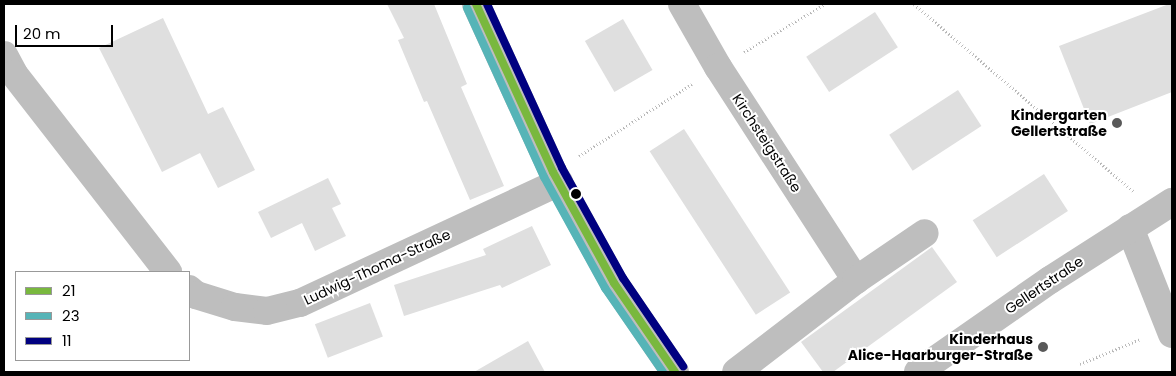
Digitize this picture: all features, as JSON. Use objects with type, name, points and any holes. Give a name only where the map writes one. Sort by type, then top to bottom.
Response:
[{"type":"street","points":[[476,4],[556,177],[614,283],[675,372]]},
{"type":"street","name":"Kirchsteigstraße","points":[[682,4],[718,68],[856,280]]},
{"type":"street","points":[[4,56],[14,74],[167,271]]},
{"type":"street","name":"Ludwig-Thoma-Straße","points":[[190,290],[196,294],[235,308],[267,311],[300,303],[556,177]]},
{"type":"street","name":"Gellertstraße","points":[[918,372],[1164,207]]},
{"type":"street","points":[[1130,228],[1171,331]]},
{"type":"street","points":[[736,372],[856,280],[925,232]]},
{"type":"path","points":[[556,177],[718,68],[825,4]]},
{"type":"path","points":[[914,4],[1164,207]]},
{"type":"path","points":[[1080,364],[1171,331]]},
{"type":"building","points":[[387,4],[434,4],[467,84],[461,87],[504,186],[470,200],[427,101],[424,102],[398,40],[404,38]]},
{"type":"building","name":"Kindergarten Gellertstraße","points":[[1172,4],[1172,92],[1090,124],[1059,46]]},
{"type":"building","points":[[875,12],[898,47],[829,92],[806,57]]},
{"type":"building","points":[[163,18],[208,114],[223,107],[255,170],[218,188],[200,153],[162,172],[99,48]]},
{"type":"building","points":[[623,19],[652,70],[614,92],[585,41]]},
{"type":"building","points":[[958,90],[981,126],[913,171],[889,135]]},
{"type":"building","points":[[684,129],[790,293],[756,315],[650,151]]},
{"type":"building","points":[[1044,174],[1068,211],[997,257],[973,220]]},
{"type":"building","points":[[328,178],[341,204],[332,208],[346,236],[315,251],[302,223],[271,238],[258,212]]},
{"type":"building","points":[[532,226],[551,265],[502,288],[500,285],[404,316],[394,285],[486,255],[483,249]]},
{"type":"building","points":[[932,247],[957,282],[833,372],[823,372],[801,342]]},
{"type":"building","points":[[370,303],[383,337],[328,358],[315,324]]},
{"type":"building","points":[[528,341],[545,372],[474,372]]},
{"type":"transit line","name":"21","points":[[476,4],[553,172],[614,283],[675,372]]},
{"type":"transit line","name":"11","points":[[487,4],[562,168],[623,278],[683,366]]},
{"type":"transit line","name":"23","points":[[467,8],[544,177],[605,288],[663,372]]},
{"type":"place","name":"Kindergarten Gellertstraße","points":[[1117,123]]},
{"type":"place","name":"Kinderhaus Alice-Haarburger-Straße","points":[[1043,347]]}]
